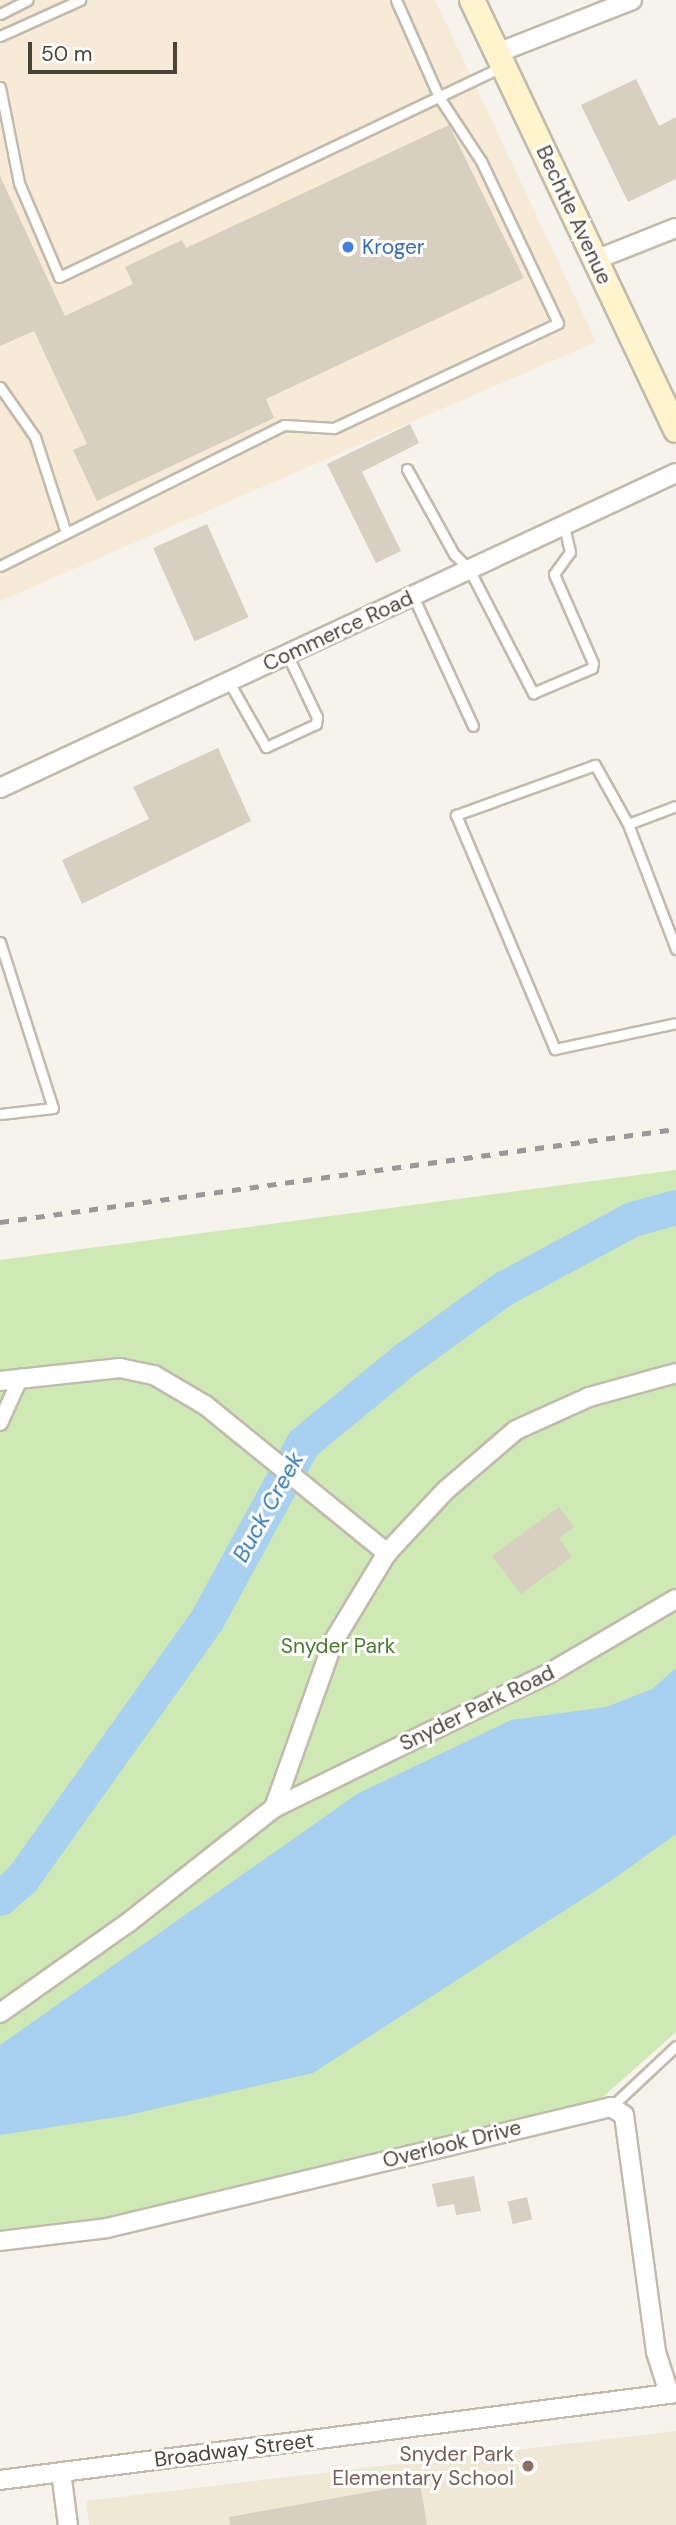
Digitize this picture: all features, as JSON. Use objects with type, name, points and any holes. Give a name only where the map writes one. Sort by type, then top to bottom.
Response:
[{"type":"main road","name":"Bechtle Avenue","points":[[472,0],[673,417]]},
{"type":"street","points":[[500,59],[632,0]]},
{"type":"street","points":[[596,260],[676,228]]},
{"type":"street","name":"Commerce Road","points":[[0,788],[676,473]]},
{"type":"street","points":[[0,1381],[120,1368],[153,1375],[205,1405],[387,1553]]},
{"type":"street","points":[[274,1808],[333,1642],[387,1553],[466,1472],[516,1430],[589,1397],[676,1373]]},
{"type":"street","points":[[0,1423],[21,1377]]},
{"type":"street","name":"Snyder Park Road","points":[[0,2013],[274,1808],[548,1674],[676,1599]]},
{"type":"street","points":[[611,2107],[624,2115],[656,2352],[672,2393]]},
{"type":"street","name":"Overlook Drive","points":[[0,2241],[107,2228],[611,2107]]},
{"type":"street","name":"Broadway Street","points":[[0,2480],[672,2393]]},
{"type":"street","points":[[61,2472],[68,2525]]},
{"type":"lane","points":[[0,14],[28,0]]},
{"type":"lane","points":[[0,36],[79,0]]},
{"type":"lane","points":[[0,566],[284,425],[334,428],[558,323],[481,161],[439,97],[396,0]]},
{"type":"lane","points":[[0,87],[19,183],[59,277],[439,97],[500,59]]},
{"type":"lane","points":[[0,387],[35,437],[66,533]]},
{"type":"lane","points":[[407,469],[454,554],[469,569],[527,691],[533,693],[592,668],[554,574],[570,552],[564,525]]},
{"type":"lane","points":[[413,596],[473,726]]},
{"type":"lane","points":[[229,682],[260,745],[278,741],[316,724],[317,718],[287,654]]},
{"type":"lane","points":[[676,949],[628,824],[595,765],[456,815],[555,1049],[676,1023]]},
{"type":"lane","points":[[628,824],[676,806]]},
{"type":"lane","points":[[0,942],[53,1108],[0,1114]]},
{"type":"lane","points":[[611,2107],[676,2046]]},
{"type":"shaded area","points":[[0,0],[435,0],[596,342],[0,601]]},
{"type":"shaded area","name":"Snyder Park Elementary School","points":[[676,2431],[676,2525],[89,2525],[86,2501]]},
{"type":"green space","name":"Snyder Park","points":[[676,1170],[676,2032],[586,2112],[62,2236],[0,2239],[0,1260]]},
{"type":"water","points":[[676,1668],[676,1834],[615,1878],[313,2073],[124,2116],[0,2135],[0,2045],[357,1794],[511,1720],[606,1707],[652,1689]]},
{"type":"building","points":[[636,79],[659,126],[676,117],[676,179],[628,202],[581,105]]},
{"type":"building","points":[[449,125],[524,278],[266,399],[274,418],[97,501],[73,450],[87,444],[34,331],[0,346],[0,176],[65,316],[133,284],[125,267],[182,240],[186,248]]},
{"type":"building","points":[[410,424],[419,443],[362,472],[401,551],[376,563],[327,464]]},
{"type":"building","points":[[207,524],[248,617],[195,641],[153,548]]},
{"type":"building","points":[[218,748],[251,821],[82,904],[62,860],[149,819],[133,787]]},
{"type":"building","points":[[559,1507],[574,1527],[559,1538],[572,1557],[521,1594],[492,1556]]},
{"type":"building","points":[[474,2176],[481,2211],[456,2215],[454,2204],[437,2207],[432,2184]]},
{"type":"building","points":[[527,2197],[532,2219],[513,2224],[508,2201]]},
{"type":"building","points":[[420,2483],[427,2525],[230,2525],[229,2517]]},
{"type":"waterway","name":"Buck Creek","points":[[0,1898],[21,1880],[207,1619],[303,1443],[404,1360],[504,1288],[632,1219],[676,1207]]},
{"type":"railway","points":[[0,1222],[676,1129]]},
{"type":"place","name":"Kroger","points":[[348,247]]},
{"type":"place","name":"Snyder Park Elementary School","points":[[528,2466]]}]
